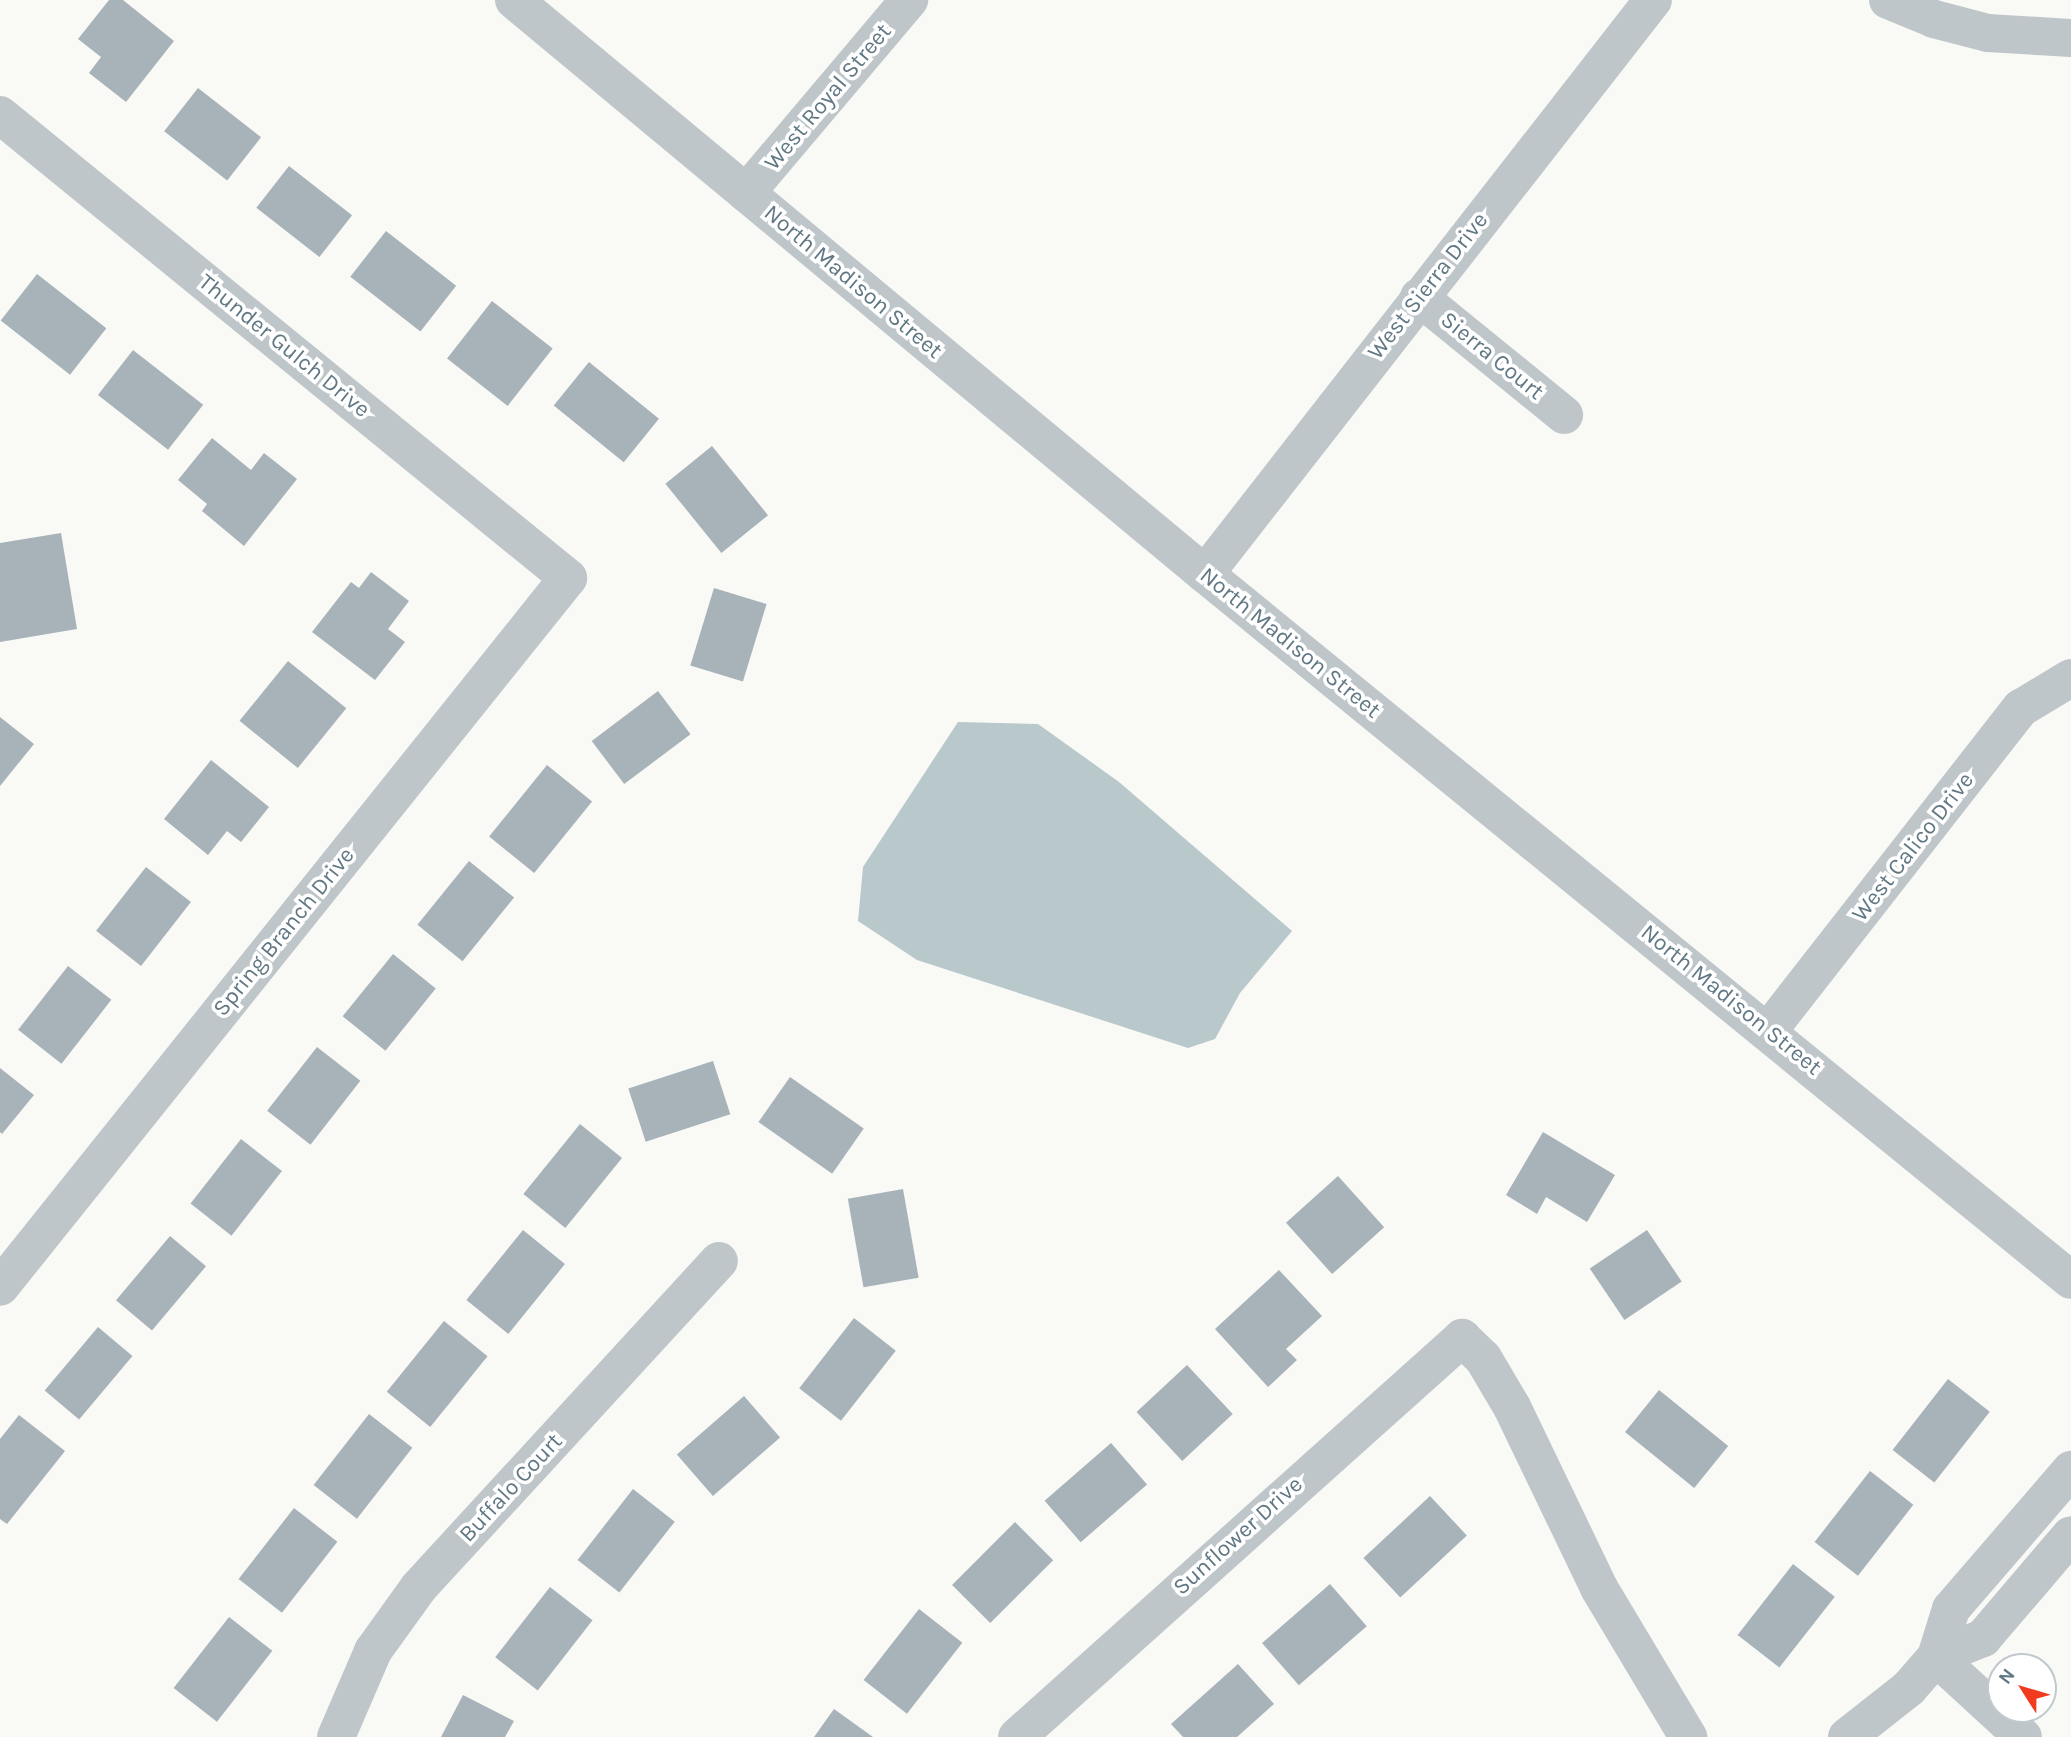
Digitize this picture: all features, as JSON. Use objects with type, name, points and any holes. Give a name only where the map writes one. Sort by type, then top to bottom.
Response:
[{"type":"street","name":"North Madison Street","points":[[514,0],[1205,574],[1769,1030],[2071,1280]]},
{"type":"street","name":"West Royal Street","points":[[746,193],[909,0]]},
{"type":"street","name":"West Sierra Drive","points":[[1205,574],[1653,0]]},
{"type":"street","points":[[1888,0],[1934,19],[1988,33],[2071,38]]},
{"type":"street","name":"Thunder Gulch Drive","points":[[0,115],[568,578]]},
{"type":"street","name":"Sierra Court","points":[[1419,297],[1564,415]]},
{"type":"street","name":"Spring Branch Drive","points":[[0,1287],[568,578]]},
{"type":"street","name":"West Calico Drive","points":[[1769,1030],[2021,708],[2071,678]]},
{"type":"street","name":"Buffalo Court","points":[[336,1737],[373,1651],[419,1587],[719,1261]]},
{"type":"street","name":"Sunflower Drive","points":[[1017,1737],[1462,1338],[1483,1358],[1512,1407],[1599,1588],[1688,1737]]},
{"type":"street","points":[[1847,1737],[1909,1688],[1936,1657],[1951,1609],[2071,1471]]},
{"type":"street","points":[[1936,1657],[1983,1638],[2071,1535]]},
{"type":"street","points":[[1936,1657],[2023,1737]]},
{"type":"shaded area","points":[[958,722],[1038,724],[1119,782],[1292,931],[1240,993],[1215,1039],[1188,1048],[917,960],[858,921],[863,867]]},
{"type":"building","points":[[109,0],[123,0],[174,41],[126,102],[89,73],[101,57],[78,39]]},
{"type":"building","points":[[198,88],[261,137],[227,181],[164,131]]},
{"type":"building","points":[[289,166],[352,215],[319,257],[256,208]]},
{"type":"building","points":[[386,231],[456,286],[420,331],[350,277]]},
{"type":"building","points":[[37,274],[106,328],[70,375],[1,320]]},
{"type":"building","points":[[492,301],[553,348],[508,406],[447,359]]},
{"type":"building","points":[[133,350],[203,405],[168,450],[98,395]]},
{"type":"building","points":[[589,362],[659,419],[624,462],[554,406]]},
{"type":"building","points":[[212,438],[251,470],[264,453],[297,479],[244,546],[202,511],[207,504],[178,480]]},
{"type":"building","points":[[712,446],[768,515],[721,553],[665,484]]},
{"type":"building","points":[[61,533],[77,629],[0,642],[0,543]]},
{"type":"building","points":[[371,572],[409,601],[388,629],[405,642],[375,680],[312,632],[351,582],[359,588]]},
{"type":"building","points":[[714,588],[767,604],[743,682],[690,665]]},
{"type":"building","points":[[288,661],[346,708],[298,768],[240,721]]},
{"type":"building","points":[[658,691],[690,734],[624,784],[592,741]]},
{"type":"building","points":[[0,717],[34,744],[0,786]]},
{"type":"building","points":[[211,760],[269,807],[241,842],[227,831],[208,855],[164,819]]},
{"type":"building","points":[[547,765],[592,802],[534,873],[489,836]]},
{"type":"building","points":[[469,861],[514,898],[462,961],[417,925]]},
{"type":"building","points":[[146,867],[191,902],[141,966],[96,931]]},
{"type":"building","points":[[393,954],[436,989],[385,1051],[343,1016]]},
{"type":"building","points":[[68,966],[111,1000],[61,1064],[18,1030]]},
{"type":"building","points":[[317,1047],[360,1081],[310,1145],[267,1111]]},
{"type":"building","points":[[713,1061],[730,1114],[646,1142],[628,1089]]},
{"type":"building","points":[[0,1068],[34,1095],[2,1134],[0,1132]]},
{"type":"building","points":[[790,1077],[864,1129],[832,1174],[758,1122]]},
{"type":"building","points":[[580,1124],[622,1158],[565,1228],[523,1194]]},
{"type":"building","points":[[1543,1132],[1615,1175],[1587,1222],[1546,1197],[1537,1214],[1506,1195]]},
{"type":"building","points":[[241,1139],[282,1171],[231,1236],[191,1204]]},
{"type":"building","points":[[1338,1176],[1384,1227],[1332,1274],[1286,1223]]},
{"type":"building","points":[[903,1189],[919,1278],[863,1287],[848,1199]]},
{"type":"building","points":[[523,1230],[565,1264],[508,1334],[466,1300]]},
{"type":"building","points":[[1647,1230],[1682,1281],[1624,1320],[1590,1269]]},
{"type":"building","points":[[170,1236],[206,1266],[152,1331],[116,1300]]},
{"type":"building","points":[[1279,1270],[1322,1316],[1286,1349],[1297,1360],[1268,1387],[1215,1329]]},
{"type":"building","points":[[854,1318],[896,1351],[841,1421],[799,1388]]},
{"type":"building","points":[[444,1321],[488,1356],[430,1427],[387,1392]]},
{"type":"building","points":[[98,1327],[132,1356],[79,1420],[45,1391]]},
{"type":"building","points":[[1187,1365],[1233,1414],[1182,1461],[1137,1412]]},
{"type":"building","points":[[1948,1379],[1990,1412],[1934,1483],[1893,1450]]},
{"type":"building","points":[[1659,1390],[1728,1446],[1694,1488],[1625,1432]]},
{"type":"building","points":[[744,1396],[780,1438],[713,1496],[677,1454]]},
{"type":"building","points":[[369,1414],[412,1448],[357,1519],[314,1485]]},
{"type":"building","points":[[19,1415],[65,1451],[7,1524],[0,1519],[0,1439]]},
{"type":"building","points":[[1111,1443],[1147,1485],[1081,1542],[1045,1501]]},
{"type":"building","points":[[1870,1471],[1913,1505],[1858,1576],[1815,1542]]},
{"type":"building","points":[[633,1489],[675,1522],[619,1593],[578,1560]]},
{"type":"building","points":[[1430,1496],[1467,1535],[1400,1598],[1363,1558]]},
{"type":"building","points":[[294,1508],[337,1542],[282,1613],[239,1579]]},
{"type":"building","points":[[1015,1522],[1053,1560],[990,1623],[952,1585]]},
{"type":"building","points":[[1793,1564],[1835,1597],[1779,1668],[1738,1635]]},
{"type":"building","points":[[1330,1584],[1367,1626],[1299,1685],[1262,1643]]},
{"type":"building","points":[[550,1587],[593,1620],[538,1690],[495,1657]]},
{"type":"building","points":[[919,1609],[962,1643],[907,1714],[864,1680]]},
{"type":"building","points":[[229,1617],[272,1651],[217,1722],[174,1688]]},
{"type":"building","points":[[1238,1664],[1274,1704],[1237,1737],[1183,1737],[1171,1724]]},
{"type":"building","points":[[463,1695],[514,1721],[505,1737],[441,1737]]},
{"type":"building","points":[[834,1709],[873,1737],[814,1737]]}]
